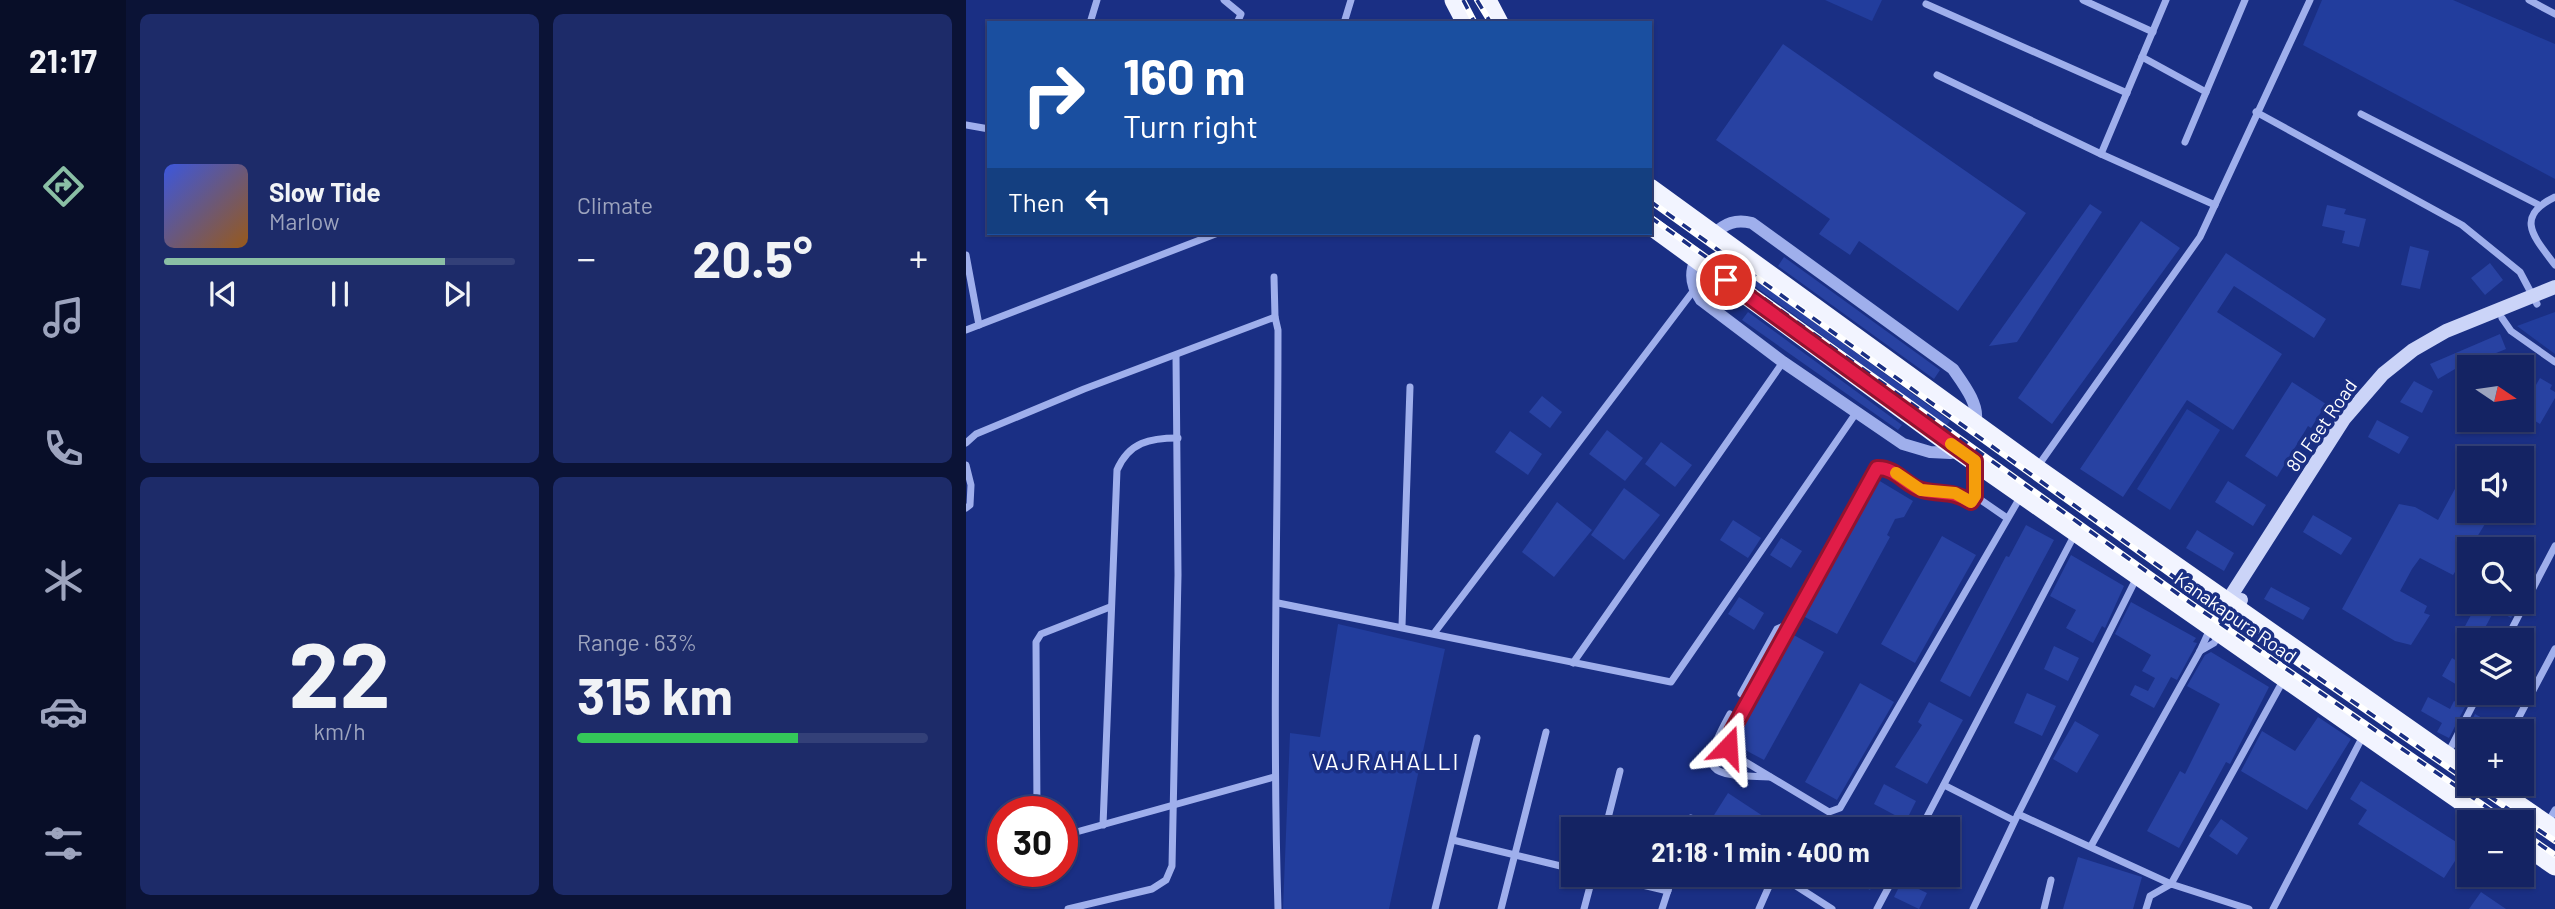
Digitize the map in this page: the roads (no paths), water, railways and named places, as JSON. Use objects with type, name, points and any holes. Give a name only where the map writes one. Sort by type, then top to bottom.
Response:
[{"type":"highway","points":[[1454,0],[1465,21]]},
{"type":"highway","points":[[1486,0],[1498,21]]},
{"type":"highway","name":"Kanakapura Road","points":[[1652,189],[2036,468],[2457,762]]},
{"type":"highway","name":"Kanakapura Road","points":[[1652,227],[1955,448],[2473,810]]},
{"type":"highway","points":[[1692,257],[1709,232]]},
{"type":"highway","points":[[2508,796],[2552,822]]},
{"type":"highway","points":[[2534,858],[2555,866]]},
{"type":"main road","name":"80 Feet Road","points":[[2216,630],[2352,424],[2375,394],[2403,369],[2434,347],[2502,318],[2555,287]]},
{"type":"main road","name":"80 Feet Road","points":[[2232,606],[2344,419],[2383,374],[2413,350],[2446,331],[2535,300],[2555,297]]},
{"type":"street","points":[[1091,21],[1097,0]]},
{"type":"street","points":[[1224,0],[1241,14],[1238,21]]},
{"type":"street","points":[[1345,21],[1351,0]]},
{"type":"street","points":[[2083,0],[2153,32]]},
{"type":"street","points":[[2101,154],[2166,0]]},
{"type":"street","points":[[2185,142],[2245,0]]},
{"type":"street","points":[[2036,468],[2200,237],[2310,0]]},
{"type":"street","points":[[2529,0],[2555,14]]},
{"type":"street","points":[[1926,4],[2127,93]]},
{"type":"street","points":[[2142,57],[2206,92]]},
{"type":"street","points":[[1937,75],[2214,205]]},
{"type":"street","points":[[2256,112],[2462,225],[2520,272],[2535,300]]},
{"type":"street","points":[[2361,114],[2539,205]]},
{"type":"street","points":[[966,125],[987,129]]},
{"type":"street","points":[[2555,197],[2539,205],[2530,224],[2532,233],[2555,265]]},
{"type":"street","points":[[1709,232],[1739,220],[1752,223],[1953,369],[1966,387],[1978,417],[1975,423]]},
{"type":"street","points":[[966,330],[1213,235]]},
{"type":"street","points":[[966,255],[979,325]]},
{"type":"street","points":[[1692,257],[1694,290],[1701,300],[1783,362],[1903,444],[1930,452],[1951,453],[1955,448]]},
{"type":"street","points":[[1274,278],[1278,330],[1275,777],[1278,909]]},
{"type":"street","points":[[1435,632],[1694,290]]},
{"type":"street","points":[[966,443],[976,434],[1014,417],[1275,317]]},
{"type":"street","points":[[2502,318],[2511,331],[2555,362]]},
{"type":"street","points":[[1068,909],[1152,889],[1166,880],[1172,866],[1178,438],[1176,356]]},
{"type":"street","points":[[1573,663],[1783,362]]},
{"type":"street","points":[[1402,626],[1410,387]]},
{"type":"street","points":[[1278,603],[1435,632],[1671,682],[1856,414]]},
{"type":"street","points":[[1103,825],[1117,470],[1132,446],[1147,440],[1178,438]]},
{"type":"street","points":[[1975,461],[1975,496],[1971,502],[1955,493],[1921,490],[1894,472],[1877,468],[1728,738],[1728,747],[1734,755],[1829,812],[1840,808],[2022,493]]},
{"type":"street","points":[[966,465],[971,485],[970,505],[966,508]]},
{"type":"street","points":[[1975,496],[2007,518]]},
{"type":"street","points":[[1927,817],[2076,532]]},
{"type":"street","points":[[2512,628],[2555,546]]},
{"type":"street","points":[[1973,909],[2016,817],[2138,575]]},
{"type":"street","points":[[1037,796],[1036,642],[1041,634],[1110,607]]},
{"type":"street","points":[[1741,694],[1777,629],[1791,622]]},
{"type":"street","points":[[2091,846],[2200,651],[2214,643],[2216,630]]},
{"type":"street","points":[[2518,719],[2555,649]]},
{"type":"street","points":[[2146,909],[2150,896],[2171,884],[2284,679]]},
{"type":"street","points":[[2447,755],[2473,705]]},
{"type":"street","points":[[1730,714],[1710,750],[1710,760],[1715,770],[1726,776],[1771,777]]},
{"type":"street","points":[[1501,909],[1546,732]]},
{"type":"street","points":[[2273,909],[2363,735]]},
{"type":"street","points":[[1435,909],[1477,738]]},
{"type":"street","points":[[1608,817],[1620,771]]},
{"type":"street","points":[[1078,832],[1275,777]]},
{"type":"street","points":[[1944,785],[2091,846],[2171,884],[2249,909]]},
{"type":"street","points":[[1453,840],[1561,866]]},
{"type":"street","points":[[2044,909],[2052,880]]},
{"type":"street","points":[[1584,909],[1590,887]]},
{"type":"street","points":[[1651,887],[1668,891]]},
{"type":"street","points":[[1662,909],[1669,887]]},
{"type":"street","points":[[1759,909],[1771,887]]},
{"type":"street","points":[[1796,887],[1832,909]]},
{"type":"street","points":[[1877,909],[1889,887]]},
{"type":"railway","points":[[1463,0],[1474,21]]},
{"type":"railway","points":[[1477,0],[1490,21]]},
{"type":"railway","points":[[1652,202],[2198,594],[2457,774]]},
{"type":"railway","points":[[1652,218],[2192,604],[2491,810]]},
{"type":"railway","points":[[2489,796],[2555,841]]},
{"type":"railway","points":[[2534,840],[2555,855]]},
{"type":"district","name":"VAJRAHALLI","points":[[1386,761]]}]
